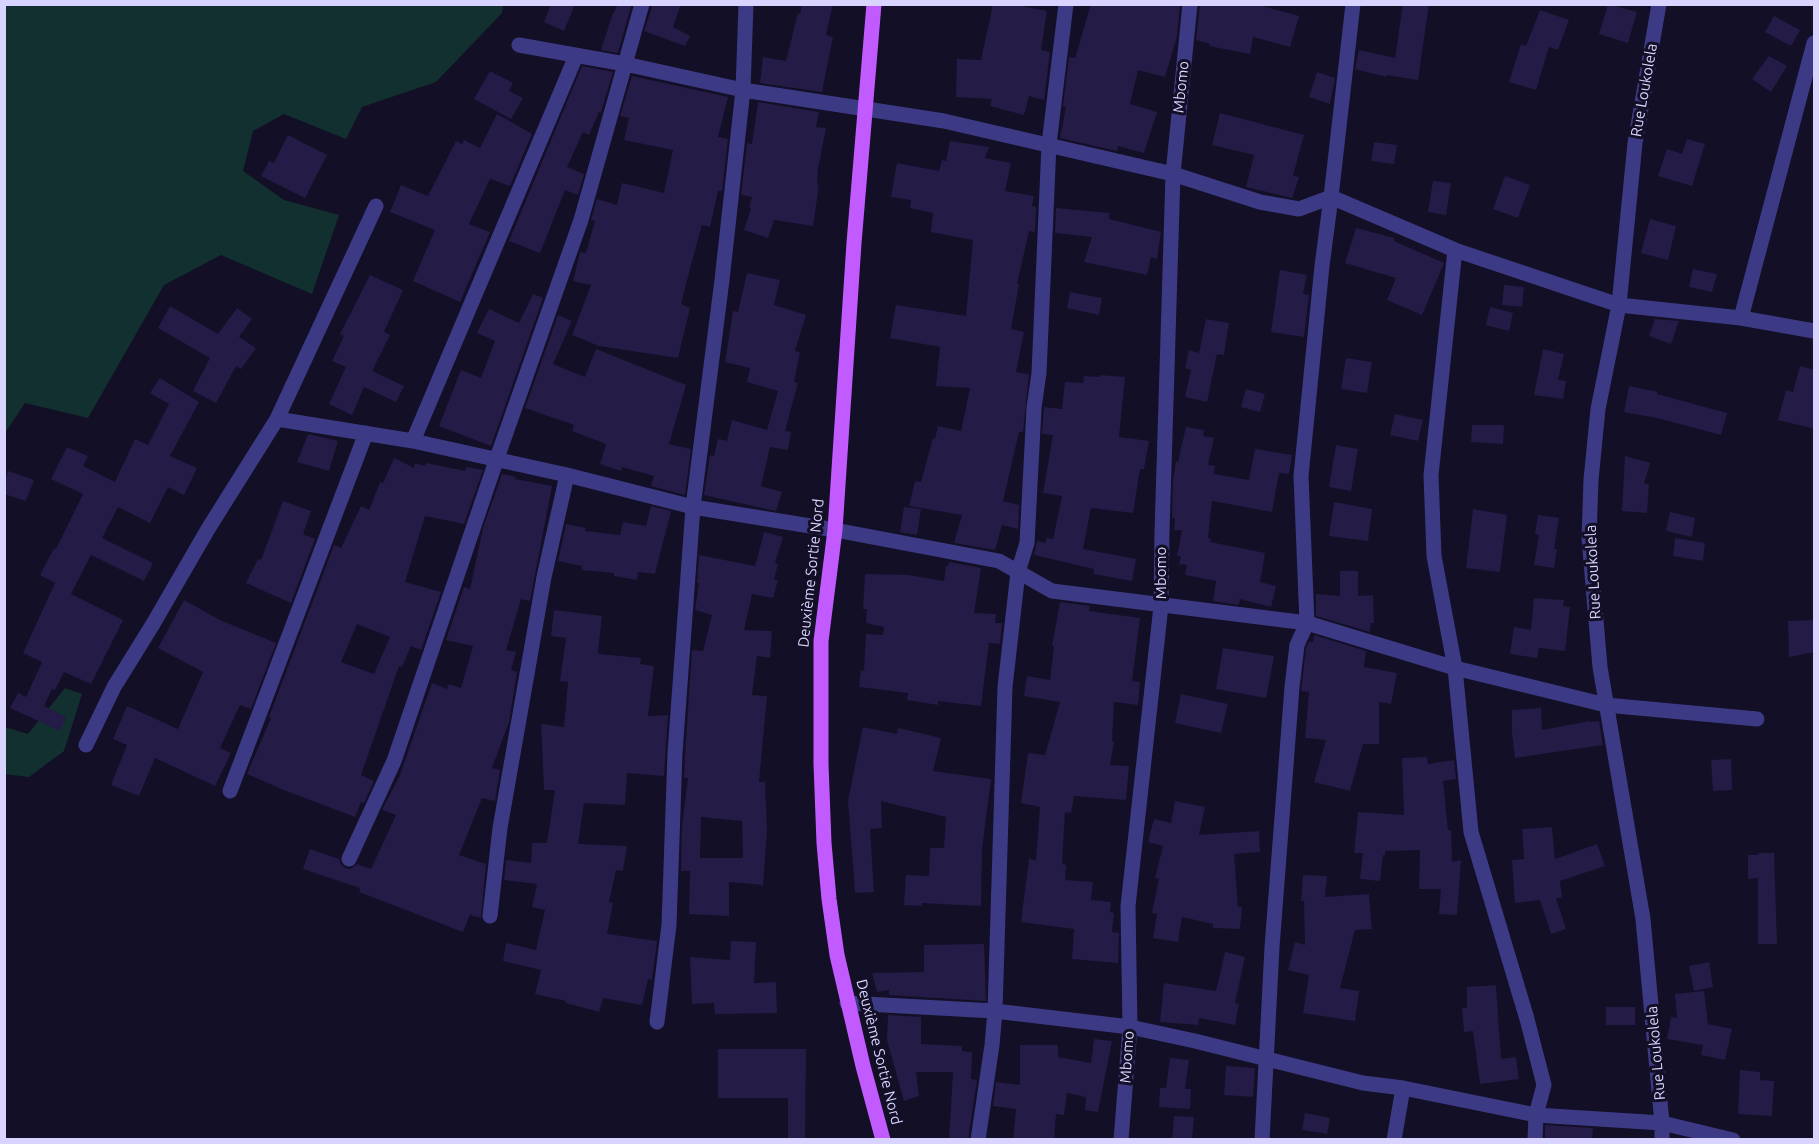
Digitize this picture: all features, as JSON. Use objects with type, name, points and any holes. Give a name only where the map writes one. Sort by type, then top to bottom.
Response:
[{"type":"main road","name":"Deuxième Sortie Nord","points":[[874,4],[854,243],[835,530],[821,641],[821,764],[829,899],[847,1003],[883,1140]]},
{"type":"street","points":[[349,859],[394,761],[581,220],[642,4]]},
{"type":"street","points":[[657,1022],[669,925],[675,753],[693,507],[743,90],[746,4]]},
{"type":"street","points":[[978,1140],[995,1011],[1005,687],[1018,572],[1028,533],[1034,408],[1039,373],[1049,144],[1066,4]]},
{"type":"street","name":"Mbomo","points":[[1121,1140],[1130,1027],[1128,906],[1161,606],[1173,174],[1190,4]]},
{"type":"street","points":[[1262,1140],[1272,947],[1292,687],[1297,645],[1308,623],[1301,476],[1322,266],[1353,4]]},
{"type":"street","name":"Rue Loukolela","points":[[1659,4],[1635,143],[1618,305],[1598,409],[1591,480],[1589,538],[1600,667],[1643,919],[1662,1140]]},
{"type":"street","points":[[1741,318],[1815,43]]},
{"type":"street","points":[[519,45],[625,64],[743,90],[944,121],[1173,174],[1260,202],[1299,209],[1331,197],[1455,250],[1618,305],[1741,318],[1815,331]]},
{"type":"street","points":[[413,441],[576,56]]},
{"type":"street","points":[[86,745],[114,687],[208,529],[278,420],[376,206]]},
{"type":"street","points":[[1455,250],[1431,475],[1434,556],[1455,668],[1471,832],[1527,1018],[1544,1085],[1536,1115],[1535,1140]]},
{"type":"street","points":[[278,420],[413,441],[567,475],[693,507],[835,530],[999,561],[1052,591],[1308,623],[1455,668],[1606,705],[1756,719]]},
{"type":"street","points":[[230,791],[366,433]]},
{"type":"street","points":[[490,916],[504,805],[544,577],[567,475]]},
{"type":"street","points":[[847,1003],[995,1011],[1130,1027],[1363,1083],[1403,1088],[1536,1115],[1662,1123],[1732,1140]]},
{"type":"street","points":[[1394,1140],[1403,1088]]},
{"type":"green space","points":[[4,5],[503,5],[502,13],[436,82],[362,107],[346,139],[284,114],[253,131],[243,171],[284,200],[339,215],[312,294],[221,255],[164,285],[88,418],[25,403],[5,433]]},
{"type":"green space","points":[[65,688],[82,694],[64,751],[29,777],[5,774],[5,727],[28,734]]},
{"type":"building","points":[[551,4],[575,4],[564,31],[544,22]]},
{"type":"building","points":[[618,4],[631,6],[618,53],[601,50],[612,16]]},
{"type":"building","points":[[653,4],[681,4],[673,27],[690,36],[685,46],[644,31]]},
{"type":"building","points":[[802,4],[833,4],[826,35],[833,37],[822,92],[760,83],[763,57],[786,61]]},
{"type":"building","points":[[993,4],[1011,4],[1047,11],[1041,50],[1050,52],[1044,100],[1029,96],[1024,115],[990,106],[992,99],[956,97],[957,59],[981,60]]},
{"type":"building","points":[[1091,4],[1180,4],[1177,37],[1165,77],[1138,70],[1130,104],[1157,112],[1144,153],[1118,146],[1117,151],[1060,138],[1066,107],[1063,106],[1069,57],[1075,58]]},
{"type":"building","points":[[1200,4],[1255,4],[1299,16],[1290,47],[1253,37],[1250,54],[1209,46],[1210,44],[1196,40]]},
{"type":"building","points":[[1403,4],[1429,4],[1418,80],[1387,75],[1386,77],[1355,69],[1359,50],[1395,58]]},
{"type":"building","points":[[1608,4],[1637,12],[1628,43],[1599,34]]},
{"type":"building","points":[[1540,10],[1569,20],[1558,50],[1549,47],[1536,90],[1509,82],[1521,44],[1526,46]]},
{"type":"building","points":[[1774,16],[1800,30],[1791,46],[1765,32]]},
{"type":"building","points":[[1769,56],[1787,66],[1771,92],[1752,79]]},
{"type":"building","points":[[582,66],[613,72],[601,112],[589,135],[583,132],[567,167],[584,174],[578,195],[565,190],[540,253],[509,241]]},
{"type":"building","points":[[490,71],[513,83],[509,91],[523,98],[511,119],[474,99]]},
{"type":"building","points":[[1317,72],[1335,78],[1330,104],[1309,97]]},
{"type":"building","points":[[632,76],[728,97],[718,137],[728,139],[722,191],[718,191],[710,227],[702,225],[691,265],[681,304],[690,308],[678,358],[599,346],[572,335],[591,285],[573,281],[580,252],[586,253],[595,221],[591,220],[597,199],[617,205],[622,183],[664,193],[673,150],[624,140],[629,118],[620,116]]},
{"type":"building","points":[[758,102],[819,112],[816,127],[826,128],[818,169],[817,184],[819,185],[813,226],[774,220],[768,238],[744,230],[752,197],[741,195],[747,143],[752,144]]},
{"type":"building","points":[[1220,113],[1304,135],[1293,176],[1299,177],[1292,198],[1246,187],[1254,155],[1212,145]]},
{"type":"building","points":[[497,114],[532,134],[510,186],[490,179],[469,224],[490,232],[460,302],[413,281],[435,230],[390,212],[401,185],[428,196],[456,141],[462,144],[464,140],[480,148]]},
{"type":"building","points":[[288,135],[327,155],[305,198],[261,176],[269,161],[274,163]]},
{"type":"building","points":[[1687,139],[1705,144],[1692,186],[1658,176],[1667,149],[1682,154]]},
{"type":"building","points":[[950,141],[989,147],[985,158],[1011,163],[1005,191],[1034,196],[1032,206],[1036,207],[1035,232],[1029,231],[1017,284],[1019,284],[1011,329],[1024,332],[1016,372],[1029,374],[1023,432],[1019,432],[1003,501],[1019,505],[1018,529],[1002,525],[995,550],[954,543],[962,515],[909,506],[915,481],[921,482],[938,426],[961,431],[970,388],[936,386],[940,347],[890,338],[896,305],[966,316],[973,240],[931,232],[933,213],[910,208],[911,200],[891,197],[897,163],[939,171],[942,160],[946,161]]},
{"type":"building","points":[[1374,142],[1397,145],[1394,164],[1371,161]]},
{"type":"building","points":[[1505,176],[1530,185],[1518,218],[1493,209]]},
{"type":"building","points":[[1433,181],[1451,183],[1446,215],[1428,212]]},
{"type":"building","points":[[1056,208],[1109,213],[1109,219],[1161,232],[1157,259],[1151,257],[1147,275],[1084,262],[1092,237],[1055,233]]},
{"type":"building","points":[[1650,219],[1676,226],[1668,260],[1641,253]]},
{"type":"building","points":[[1356,228],[1394,238],[1394,241],[1444,263],[1422,315],[1387,300],[1396,278],[1345,263]]},
{"type":"building","points":[[1693,269],[1717,274],[1712,292],[1689,287]]},
{"type":"building","points":[[1280,270],[1307,275],[1303,294],[1309,295],[1304,337],[1271,332]]},
{"type":"building","points":[[747,273],[780,280],[774,305],[806,315],[795,351],[800,352],[794,382],[798,383],[785,431],[791,432],[788,450],[770,447],[761,486],[782,492],[776,511],[704,495],[710,455],[714,456],[718,439],[727,441],[732,420],[767,430],[778,391],[747,382],[750,368],[725,362],[733,311],[738,312]]},
{"type":"building","points":[[370,275],[403,290],[384,332],[390,335],[372,371],[404,386],[396,402],[364,387],[352,415],[329,404],[346,367],[332,361],[344,336],[340,334]]},
{"type":"building","points":[[1504,285],[1524,287],[1522,307],[1502,305]]},
{"type":"building","points":[[1070,292],[1102,298],[1099,315],[1067,308]]},
{"type":"building","points":[[533,294],[543,298],[491,446],[439,426],[461,370],[481,378],[495,341],[477,333],[489,309],[519,323]]},
{"type":"building","points":[[170,306],[218,334],[237,308],[252,319],[239,337],[256,348],[241,369],[236,366],[216,403],[193,391],[210,358],[158,328]]},
{"type":"building","points":[[1490,307],[1513,313],[1509,331],[1486,325]]},
{"type":"building","points":[[558,315],[572,321],[553,364],[585,377],[596,349],[686,385],[669,444],[691,449],[685,495],[651,486],[654,476],[622,467],[621,471],[600,464],[606,444],[572,431],[574,425],[525,408]]},
{"type":"building","points":[[1206,319],[1229,323],[1224,355],[1217,354],[1207,402],[1185,397],[1191,370],[1185,368],[1189,350],[1199,353]]},
{"type":"building","points":[[1655,319],[1679,321],[1671,344],[1649,336]]},
{"type":"building","points":[[1543,349],[1564,354],[1558,380],[1566,381],[1563,399],[1534,395]]},
{"type":"building","points":[[1346,358],[1372,362],[1367,393],[1341,389]]},
{"type":"building","points":[[1800,366],[1815,370],[1815,429],[1778,420],[1786,390],[1793,392]]},
{"type":"building","points":[[1099,375],[1125,377],[1119,437],[1149,441],[1144,469],[1140,469],[1133,513],[1091,508],[1083,549],[1136,559],[1132,581],[1094,574],[1094,569],[1034,555],[1037,541],[1045,543],[1047,538],[1053,539],[1062,496],[1043,493],[1053,435],[1042,434],[1044,407],[1062,409],[1065,382],[1083,383],[1084,376],[1099,377]]},
{"type":"building","points":[[160,378],[199,402],[170,456],[197,468],[184,495],[168,487],[150,523],[118,507],[102,538],[153,563],[144,581],[91,555],[71,594],[123,620],[91,684],[64,672],[55,690],[52,689],[44,706],[66,717],[60,731],[10,708],[18,693],[26,697],[42,662],[23,653],[55,583],[40,575],[54,548],[56,549],[83,494],[51,479],[67,447],[88,456],[83,466],[115,482],[135,439],[148,445],[169,404],[150,393]]},
{"type":"building","points":[[1629,386],[1658,392],[1657,394],[1727,413],[1721,435],[1624,412]]},
{"type":"building","points":[[1246,389],[1265,394],[1260,412],[1241,407]]},
{"type":"building","points":[[1395,414],[1423,420],[1418,441],[1390,435]]},
{"type":"building","points":[[1472,425],[1504,425],[1503,444],[1471,442]]},
{"type":"building","points":[[1186,427],[1204,430],[1203,436],[1214,438],[1208,465],[1215,466],[1214,474],[1249,480],[1255,449],[1292,455],[1289,474],[1279,473],[1272,512],[1212,501],[1208,538],[1211,539],[1210,542],[1265,553],[1260,582],[1276,586],[1271,607],[1240,599],[1239,605],[1213,601],[1216,581],[1185,575],[1187,565],[1179,564],[1181,556],[1177,556],[1182,530],[1174,530],[1173,480]]},
{"type":"building","points":[[308,434],[338,441],[329,471],[297,462]]},
{"type":"building","points":[[1336,445],[1358,449],[1351,491],[1329,487]]},
{"type":"building","points":[[1625,456],[1650,463],[1644,484],[1649,484],[1647,513],[1622,511]]},
{"type":"building","points":[[394,458],[414,468],[415,463],[425,466],[426,463],[465,471],[466,467],[483,470],[464,524],[425,516],[405,582],[441,592],[421,650],[411,646],[402,667],[399,666],[361,775],[374,781],[355,817],[247,774],[271,718],[269,717],[334,545],[341,548],[361,506],[369,510],[380,482],[383,483]],"holes":[[[357,624],[390,637],[374,674],[341,662]]]},
{"type":"building","points":[[8,471],[34,480],[26,501],[4,494]]},
{"type":"building","points":[[502,474],[516,477],[515,479],[552,486],[530,601],[521,599],[506,650],[516,652],[511,670],[517,672],[509,722],[492,768],[500,770],[495,801],[482,798],[459,855],[486,864],[481,918],[470,915],[463,932],[359,892],[360,888],[303,869],[310,849],[339,859],[345,868],[350,869],[357,864],[371,869],[396,815],[382,810],[400,775],[432,683],[447,689],[449,684],[461,688],[473,646],[446,640],[464,587],[470,589],[483,528]]},
{"type":"building","points":[[283,501],[311,511],[303,534],[315,539],[291,603],[246,583],[258,559],[261,560]]},
{"type":"building","points":[[1334,502],[1372,509],[1368,541],[1329,536]]},
{"type":"building","points":[[651,506],[671,511],[655,574],[638,572],[637,580],[614,576],[614,573],[582,570],[582,566],[558,561],[566,524],[586,528],[585,531],[620,535],[623,522],[646,526]]},
{"type":"building","points":[[904,507],[921,509],[917,535],[900,532]]},
{"type":"building","points":[[1473,509],[1507,515],[1500,572],[1466,568]]},
{"type":"building","points":[[1670,512],[1695,518],[1692,537],[1666,531]]},
{"type":"building","points":[[1538,515],[1559,518],[1554,549],[1557,549],[1554,568],[1534,565],[1539,535],[1535,534]]},
{"type":"building","points":[[764,532],[783,537],[775,563],[778,564],[774,580],[778,580],[773,598],[752,594],[744,630],[772,631],[770,658],[757,656],[752,695],[767,696],[759,782],[765,782],[767,832],[763,885],[729,882],[729,916],[689,914],[690,871],[681,871],[682,825],[688,778],[684,778],[692,650],[703,651],[712,615],[695,610],[699,583],[697,583],[699,555],[755,566]],"holes":[[[701,817],[742,821],[743,858],[700,858]]]},
{"type":"building","points":[[1675,538],[1705,543],[1703,561],[1673,556]]},
{"type":"building","points":[[949,562],[981,568],[974,613],[996,614],[995,623],[1002,623],[1000,644],[989,643],[981,706],[938,701],[938,705],[907,700],[908,693],[859,687],[861,670],[864,671],[866,634],[883,635],[884,627],[866,623],[867,609],[863,609],[865,574],[908,575],[944,581],[946,566]]},
{"type":"building","points":[[1340,571],[1358,571],[1358,596],[1373,595],[1374,623],[1371,623],[1370,632],[1316,616],[1316,594],[1340,596]]},
{"type":"building","points":[[1534,598],[1564,600],[1563,606],[1570,607],[1565,651],[1539,648],[1537,658],[1510,654],[1514,627],[1531,630]]},
{"type":"building","points":[[184,600],[220,620],[276,643],[251,709],[240,705],[220,748],[231,753],[215,786],[155,758],[139,796],[111,785],[127,745],[113,739],[127,706],[178,729],[203,672],[158,648]]},
{"type":"building","points":[[1060,602],[1090,606],[1089,611],[1140,618],[1132,681],[1140,682],[1138,705],[1114,702],[1112,741],[1114,742],[1110,765],[1129,766],[1126,800],[1074,796],[1071,813],[1065,812],[1062,864],[1066,865],[1065,880],[1093,882],[1091,900],[1111,902],[1110,912],[1114,913],[1112,932],[1119,933],[1118,963],[1072,959],[1074,929],[1021,922],[1029,859],[1036,860],[1040,807],[1021,803],[1028,753],[1045,755],[1060,702],[1024,696],[1027,676],[1050,680],[1054,646],[1052,646]]},
{"type":"building","points":[[554,610],[602,616],[599,654],[641,658],[640,664],[654,666],[648,716],[668,715],[664,776],[627,773],[625,805],[584,803],[578,844],[627,846],[623,871],[616,870],[609,902],[613,903],[607,934],[657,941],[652,980],[648,979],[642,1005],[603,998],[599,1012],[535,994],[541,970],[503,961],[506,943],[536,950],[545,910],[532,907],[537,884],[504,880],[506,860],[531,863],[532,843],[547,843],[555,790],[544,790],[541,724],[564,727],[568,682],[560,681],[566,638],[551,636]]},
{"type":"building","points":[[1815,620],[1815,652],[1789,657],[1788,621]]},
{"type":"building","points":[[1314,635],[1366,651],[1364,667],[1397,673],[1391,704],[1379,702],[1379,744],[1363,744],[1350,791],[1314,782],[1326,740],[1305,738],[1309,692],[1301,691],[1306,648],[1309,642],[1313,642]]},
{"type":"building","points":[[1223,648],[1274,656],[1266,698],[1216,689]]},
{"type":"building","points":[[1181,694],[1228,704],[1221,733],[1175,723]]},
{"type":"building","points":[[1541,708],[1542,730],[1599,721],[1603,745],[1515,758],[1512,710]]},
{"type":"building","points":[[863,727],[897,734],[898,728],[941,738],[933,771],[991,779],[982,850],[981,906],[922,903],[922,906],[904,905],[906,875],[929,876],[930,848],[944,848],[946,817],[881,801],[882,828],[870,829],[874,892],[855,893],[848,800]]},
{"type":"building","points":[[1427,757],[1428,764],[1454,760],[1456,779],[1443,781],[1448,830],[1451,830],[1452,862],[1461,860],[1457,915],[1439,914],[1441,889],[1419,889],[1420,850],[1385,851],[1380,881],[1360,879],[1363,853],[1354,853],[1358,812],[1404,815],[1402,758]]},
{"type":"building","points":[[1731,759],[1732,790],[1713,791],[1711,760]]},
{"type":"building","points":[[1175,801],[1205,807],[1199,835],[1259,831],[1260,852],[1234,854],[1238,907],[1242,907],[1240,929],[1213,928],[1213,924],[1182,917],[1178,942],[1153,938],[1157,914],[1152,913],[1159,879],[1155,878],[1163,846],[1148,842],[1154,819],[1171,823]]},
{"type":"building","points":[[1552,827],[1555,859],[1597,844],[1605,866],[1560,881],[1562,898],[1556,898],[1566,929],[1551,934],[1540,900],[1515,903],[1512,860],[1524,859],[1522,829]]},
{"type":"building","points":[[1758,853],[1774,853],[1777,944],[1758,944],[1758,878],[1748,879],[1748,855],[1758,855]]},
{"type":"building","points":[[1303,875],[1327,876],[1325,897],[1369,894],[1372,929],[1355,930],[1340,988],[1359,991],[1355,1021],[1303,1013],[1309,975],[1288,970],[1295,942],[1305,945],[1304,901],[1301,901]]},
{"type":"building","points":[[731,941],[756,942],[754,983],[776,982],[777,1013],[715,1014],[714,1003],[692,1004],[690,957],[730,960]]},
{"type":"building","points":[[984,944],[986,1001],[889,995],[889,990],[877,992],[872,973],[924,972],[924,945]]},
{"type":"building","points":[[1225,952],[1245,957],[1235,1003],[1239,1004],[1235,1025],[1199,1018],[1198,1025],[1160,1022],[1164,983],[1216,991]]},
{"type":"building","points":[[1709,962],[1713,987],[1694,991],[1689,966]]},
{"type":"building","points":[[1496,985],[1501,1059],[1516,1057],[1519,1079],[1480,1084],[1473,1031],[1464,1032],[1462,1008],[1467,1008],[1467,987]]},
{"type":"building","points":[[1704,991],[1708,1024],[1732,1029],[1725,1060],[1701,1055],[1703,1045],[1667,1039],[1671,1017],[1677,1018],[1675,994]]},
{"type":"building","points":[[1606,1007],[1635,1007],[1635,1025],[1606,1025]]},
{"type":"building","points":[[888,1015],[921,1017],[921,1044],[962,1046],[962,1051],[972,1052],[971,1079],[977,1080],[968,1140],[949,1140],[953,1072],[916,1072],[919,1096],[904,1101],[887,1040]]},
{"type":"building","points":[[1094,1039],[1112,1041],[1098,1112],[1085,1110],[1086,1097],[1067,1093],[1064,1115],[1056,1114],[1054,1140],[1013,1140],[1016,1109],[993,1106],[996,1082],[1020,1085],[1020,1045],[1058,1045],[1058,1057],[1091,1063]]},
{"type":"building","points":[[718,1049],[806,1049],[805,1140],[788,1140],[788,1098],[718,1098]]},
{"type":"building","points":[[1170,1058],[1189,1060],[1185,1089],[1191,1089],[1190,1109],[1159,1107],[1160,1088],[1166,1088]]},
{"type":"building","points":[[1226,1066],[1255,1068],[1253,1097],[1224,1095]]},
{"type":"building","points":[[1740,1070],[1760,1072],[1760,1080],[1774,1081],[1772,1116],[1738,1114]]},
{"type":"building","points":[[1305,1113],[1330,1118],[1327,1134],[1302,1130]]},
{"type":"building","points":[[1174,1116],[1194,1117],[1192,1140],[1172,1140]]},
{"type":"building","points":[[1545,1125],[1593,1128],[1592,1140],[1545,1140]]}]
